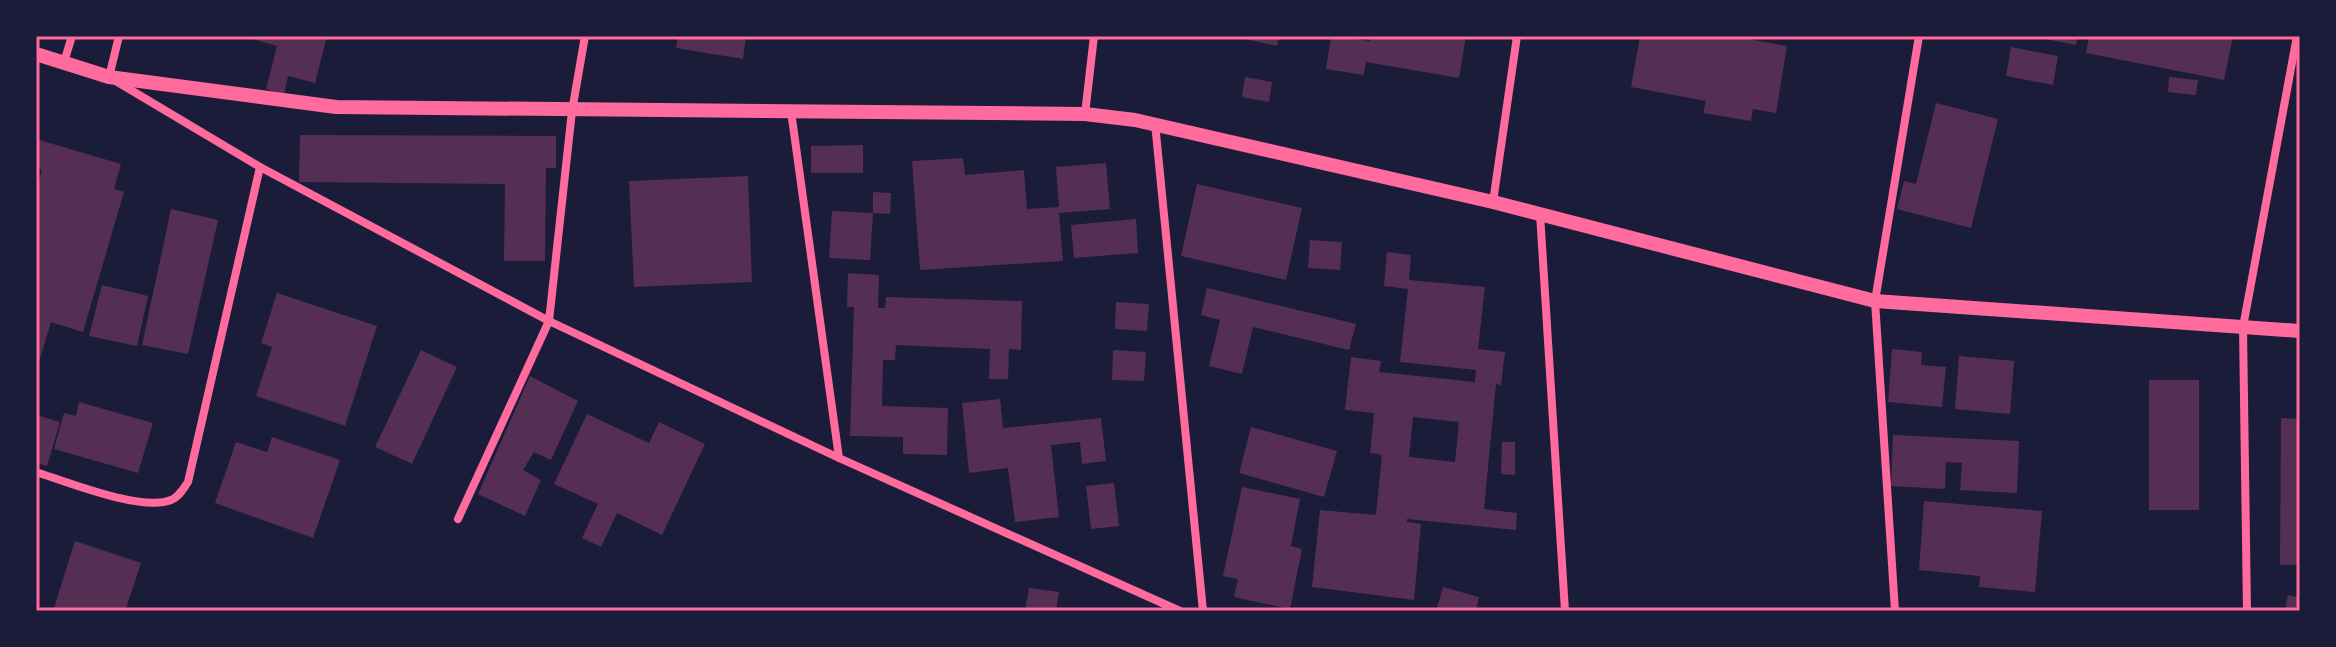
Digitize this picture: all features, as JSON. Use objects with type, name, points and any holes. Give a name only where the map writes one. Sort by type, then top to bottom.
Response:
[{"type":"street","points":[[64,62],[72,36]]},
{"type":"street","points":[[109,77],[119,36]]},
{"type":"street","points":[[458,519],[549,321],[572,111],[585,36]]},
{"type":"street","points":[[1085,114],[1094,36]]},
{"type":"street","points":[[1493,202],[1517,36]]},
{"type":"street","points":[[1895,611],[1875,301],[1919,36]]},
{"type":"street","points":[[2247,611],[2243,327],[2297,36]]},
{"type":"street","points":[[36,54],[109,77],[336,107],[1085,114],[1155,123],[1493,202],[1875,301],[2300,331]]},
{"type":"street","points":[[109,77],[260,167],[549,321],[839,458],[1180,611]]},
{"type":"street","points":[[791,111],[839,458]]},
{"type":"street","points":[[1155,123],[1203,611]]},
{"type":"street","points":[[36,472],[133,501],[158,504],[175,499],[188,482],[260,167]]},
{"type":"street","points":[[1540,214],[1565,611]]},
{"type":"building","points":[[242,36],[327,36],[315,83],[288,76],[284,94],[266,89],[277,46]]},
{"type":"building","points":[[678,36],[746,36],[743,59],[676,48]]},
{"type":"building","points":[[1231,36],[1279,36],[1277,46]]},
{"type":"building","points":[[1331,36],[1370,41],[1370,36],[1466,36],[1459,78],[1366,62],[1364,75],[1326,69]]},
{"type":"building","points":[[1640,36],[1731,36],[1787,46],[1776,113],[1753,109],[1751,121],[1703,113],[1706,101],[1631,87]]},
{"type":"building","points":[[2031,36],[2078,36],[2076,45]]},
{"type":"building","points":[[2089,36],[2233,36],[2224,80],[2086,53]]},
{"type":"building","points":[[2011,47],[2058,56],[2053,85],[2006,76]]},
{"type":"building","points":[[1245,77],[1272,82],[1269,102],[1242,97]]},
{"type":"building","points":[[2169,77],[2198,80],[2196,95],[2168,92]]},
{"type":"building","points":[[1936,103],[1998,119],[1971,228],[1897,209],[1904,181],[1916,184]]},
{"type":"building","points":[[300,135],[556,136],[556,168],[546,168],[545,261],[504,261],[505,184],[299,182]]},
{"type":"building","points":[[36,139],[121,164],[114,189],[124,192],[83,332],[51,322],[37,369],[36,192],[42,170],[36,168]]},
{"type":"building","points":[[863,145],[863,173],[811,173],[811,146]]},
{"type":"building","points":[[963,158],[965,175],[1024,170],[1027,209],[1059,207],[1056,167],[1106,163],[1110,209],[1059,213],[1063,261],[920,270],[912,161]]},
{"type":"building","points":[[748,176],[752,282],[634,287],[629,181]]},
{"type":"building","points":[[1197,184],[1302,208],[1286,280],[1181,256]]},
{"type":"building","points":[[873,192],[891,193],[890,214],[873,213]]},
{"type":"building","points":[[171,209],[218,220],[188,354],[142,345]]},
{"type":"building","points":[[832,211],[873,213],[870,260],[829,258]]},
{"type":"building","points":[[1136,219],[1138,253],[1074,258],[1071,225]]},
{"type":"building","points":[[1310,240],[1342,242],[1340,270],[1308,268]]},
{"type":"building","points":[[1387,252],[1411,255],[1409,280],[1485,287],[1478,349],[1505,352],[1501,385],[1496,384],[1484,509],[1517,513],[1516,530],[1407,519],[1407,522],[1421,524],[1414,600],[1312,587],[1320,510],[1376,515],[1382,455],[1370,453],[1374,413],[1345,410],[1351,357],[1381,361],[1379,372],[1475,382],[1476,370],[1400,362],[1408,289],[1384,286]],"holes":[[[1413,417],[1459,422],[1455,462],[1409,457]]]},
{"type":"building","points":[[848,273],[879,275],[878,308],[885,308],[886,297],[1022,301],[1021,350],[1009,349],[1008,379],[989,379],[990,349],[896,345],[895,360],[883,360],[882,406],[948,408],[947,455],[903,454],[903,437],[850,436],[854,307],[847,307]]},
{"type":"building","points":[[102,285],[148,296],[137,346],[89,336]]},
{"type":"building","points":[[1207,288],[1356,324],[1349,350],[1253,327],[1242,374],[1209,366],[1220,320],[1201,315]]},
{"type":"building","points":[[277,293],[377,326],[345,426],[256,396],[272,347],[261,343]]},
{"type":"building","points":[[1116,302],[1149,304],[1147,331],[1115,329]]},
{"type":"building","points":[[1892,349],[1922,352],[1921,365],[1946,367],[1942,407],[1888,402]]},
{"type":"building","points":[[421,350],[457,367],[412,464],[375,447]]},
{"type":"building","points":[[1113,350],[1146,352],[1144,381],[1112,380]]},
{"type":"building","points":[[1959,356],[2014,361],[2010,414],[1955,409]]},
{"type":"building","points":[[530,376],[578,401],[551,460],[534,452],[523,470],[541,480],[525,516],[478,494]]},
{"type":"building","points":[[2149,380],[2199,380],[2199,510],[2149,510]]},
{"type":"building","points":[[1000,399],[1003,428],[1101,418],[1106,461],[1082,464],[1080,442],[1051,445],[1059,517],[1015,522],[1008,468],[969,473],[962,403]]},
{"type":"building","points":[[79,402],[153,423],[138,473],[54,449],[64,413],[76,416]]},
{"type":"building","points":[[587,414],[649,443],[659,422],[705,444],[662,535],[617,513],[601,547],[582,538],[598,504],[554,484]]},
{"type":"building","points":[[36,415],[60,422],[47,466],[36,463]]},
{"type":"building","points":[[2281,418],[2300,419],[2300,565],[2280,565]]},
{"type":"building","points":[[1251,427],[1337,451],[1324,497],[1239,473]]},
{"type":"building","points":[[1893,435],[2019,441],[2017,493],[1960,490],[1962,463],[1946,462],[1945,489],[1891,486]]},
{"type":"building","points":[[272,437],[340,460],[313,538],[215,503],[236,442],[267,452]]},
{"type":"building","points":[[1502,442],[1515,442],[1515,475],[1501,474]]},
{"type":"building","points":[[1114,483],[1119,526],[1091,529],[1086,486]]},
{"type":"building","points":[[1242,487],[1300,499],[1291,546],[1302,549],[1290,609],[1234,597],[1238,579],[1223,576]]},
{"type":"building","points":[[1924,501],[2042,511],[2035,592],[1979,587],[1980,576],[1919,570]]},
{"type":"building","points":[[75,541],[141,563],[125,611],[53,611]]},
{"type":"building","points":[[1443,587],[1479,597],[1476,611],[1436,611]]},
{"type":"building","points":[[1029,588],[1059,592],[1056,611],[1025,611]]},
{"type":"building","points":[[2288,595],[2300,598],[2300,611],[2285,611]]}]
